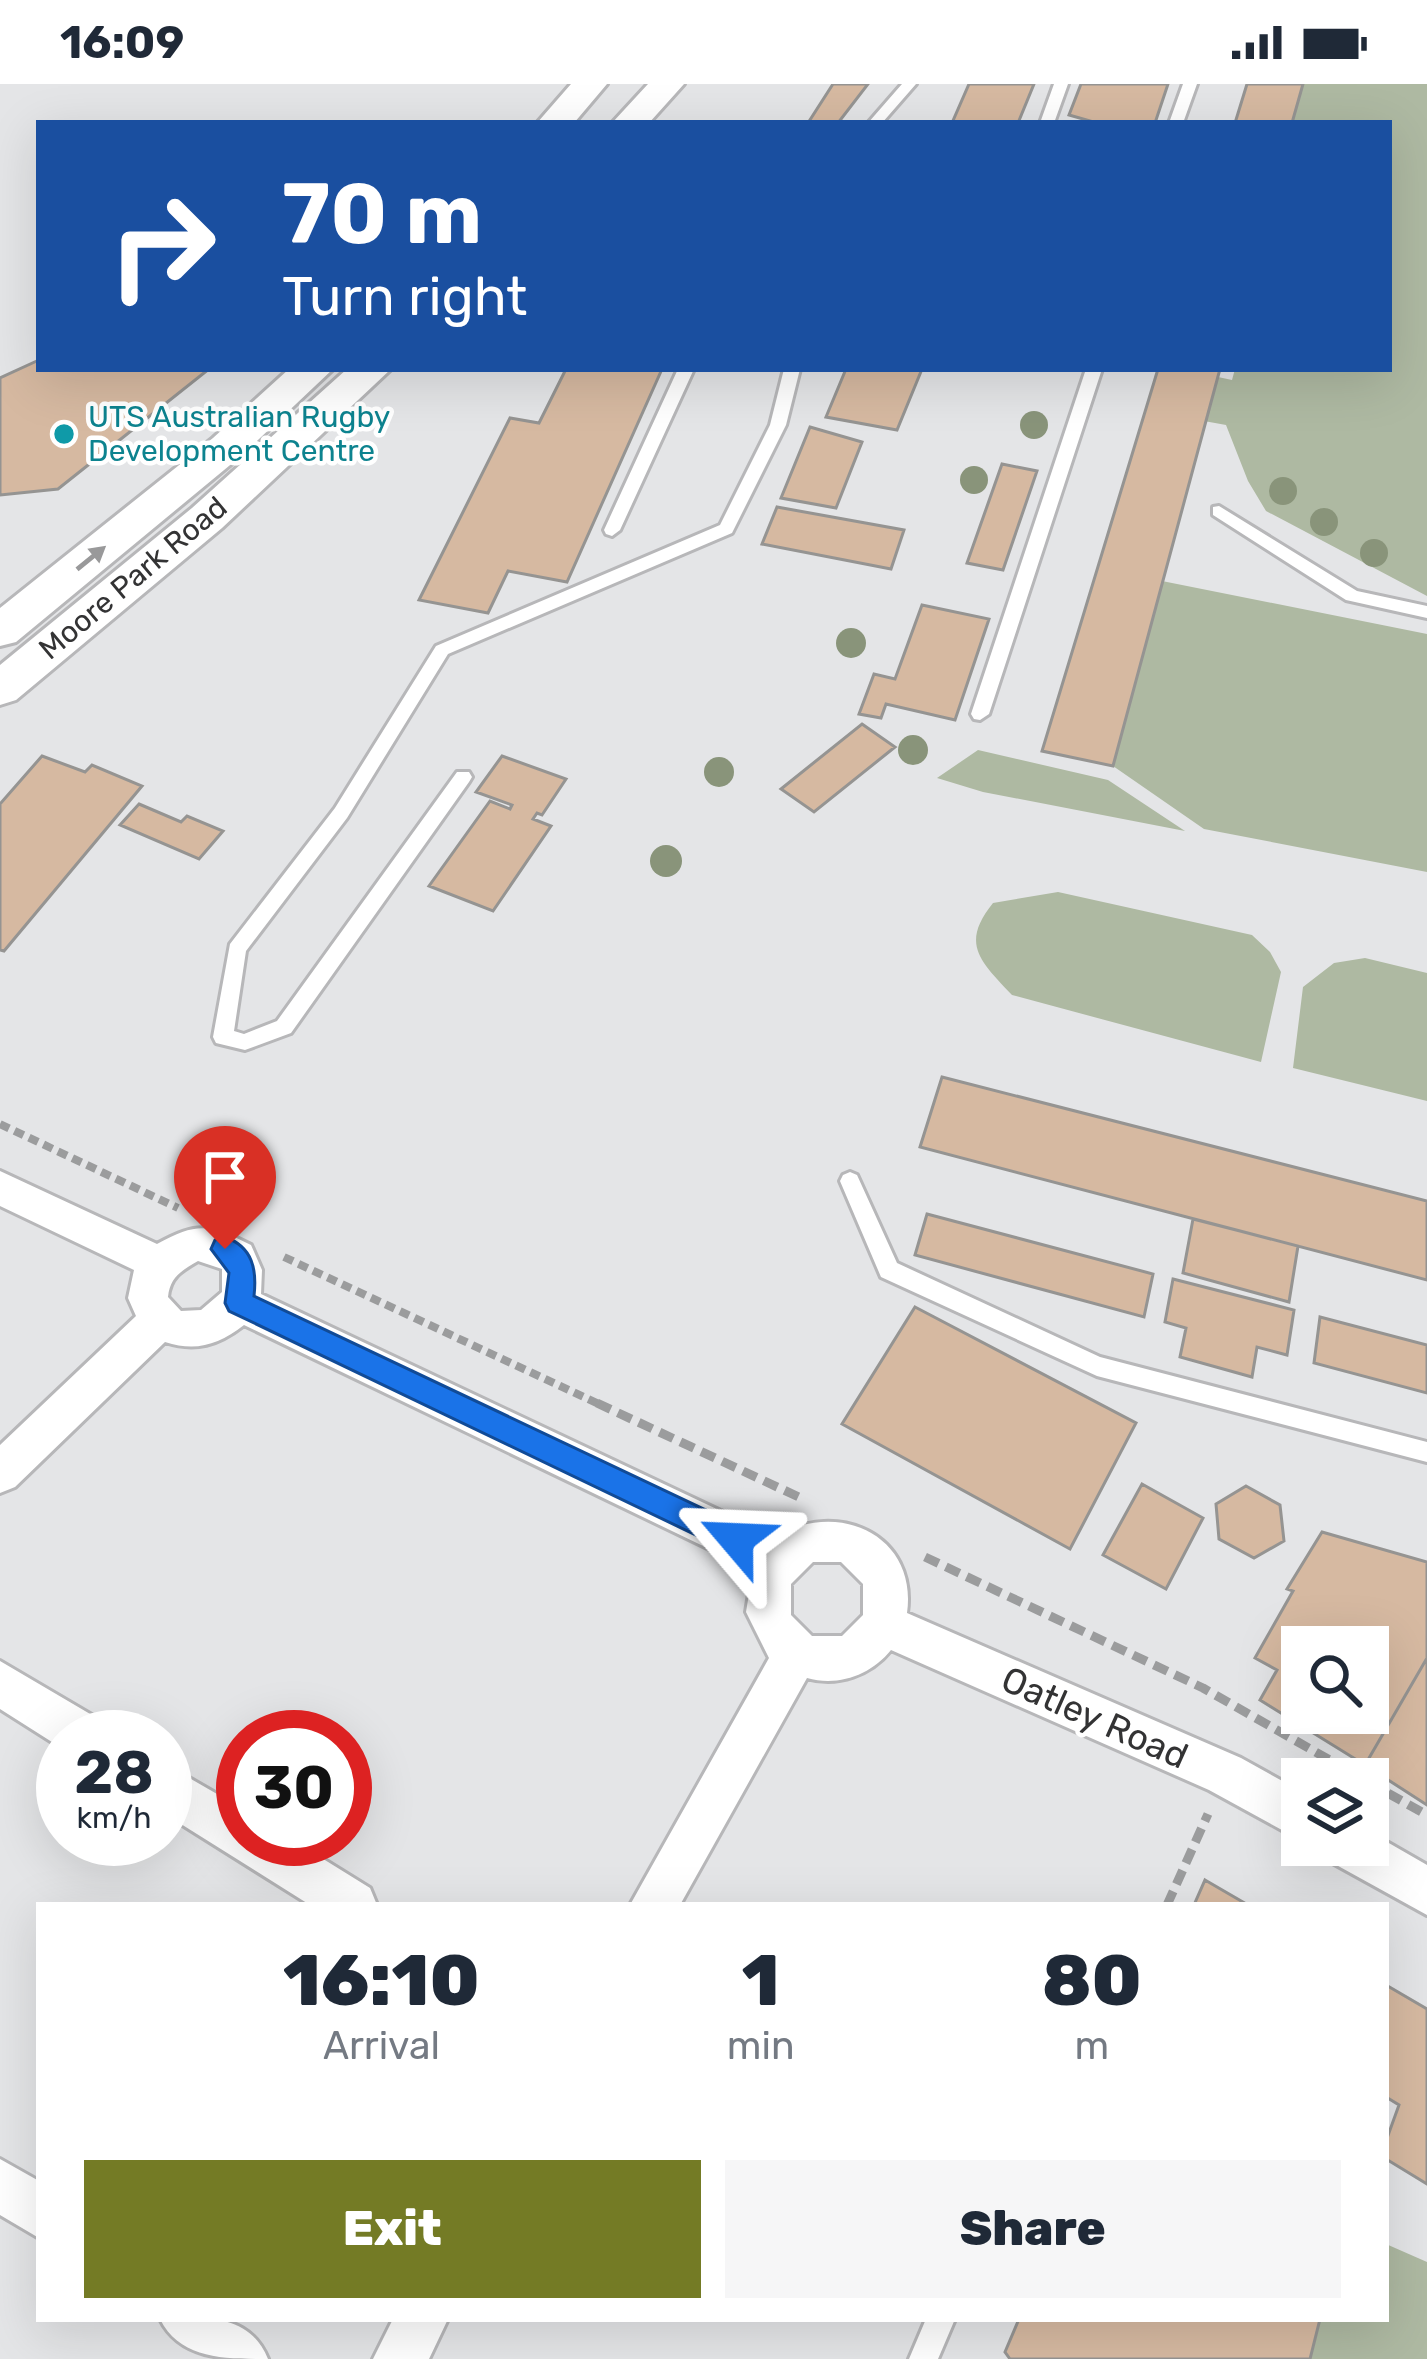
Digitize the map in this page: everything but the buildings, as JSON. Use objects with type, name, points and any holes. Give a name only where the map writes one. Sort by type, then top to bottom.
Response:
[{"type":"main road","points":[[558,120],[590,84]]},
{"type":"main road","points":[[606,120],[634,84]]},
{"type":"main road","points":[[633,120],[667,84]]},
{"type":"main road","name":"Moore Park Road","points":[[0,631],[307,392],[363,372]]},
{"type":"main road","name":"Moore Park Road","points":[[0,689],[207,518],[307,392]]},
{"type":"street","points":[[0,1188],[158,1263]]},
{"type":"street","points":[[193,1244],[225,1249],[243,1270],[239,1303],[209,1327],[175,1329],[159,1321],[146,1298],[147,1283],[158,1263],[193,1244]]},
{"type":"street","points":[[239,1303],[780,1561]]},
{"type":"street","points":[[0,1473],[159,1321]]},
{"type":"street","points":[[812,1542],[850,1545],[879,1570],[886,1587],[884,1624],[873,1642],[837,1660],[816,1659],[782,1641],[767,1609],[770,1575],[780,1561],[812,1542]]},
{"type":"street","name":"Oatley Road","points":[[884,1624],[1226,1774],[1281,1807]]},
{"type":"street","points":[[656,1902],[797,1652]]},
{"type":"street","points":[[0,1683],[43,1710]]},
{"type":"street","points":[[292,1866],[348,1902]]},
{"type":"street","points":[[1384,1866],[1427,1891]]},
{"type":"street","points":[[0,2184],[36,2210]]},
{"type":"street","points":[[190,2322],[241,2359]]},
{"type":"street","points":[[400,2359],[420,2322]]},
{"type":"lane","points":[[878,120],[909,84]]},
{"type":"lane","points":[[1049,120],[1061,84]]},
{"type":"lane","points":[[1177,120],[1190,84]]},
{"type":"lane","points":[[612,530],[685,372]]},
{"type":"lane","points":[[463,777],[284,1027],[245,1042],[223,1037],[237,949],[341,813],[442,650],[725,529],[778,425],[791,372]]},
{"type":"lane","points":[[980,714],[1093,372]]},
{"type":"lane","points":[[1220,511],[1352,596],[1427,612]]},
{"type":"lane","points":[[850,1181],[889,1270],[1097,1366],[1427,1452]]},
{"type":"lane","points":[[923,2359],[939,2322]]},
{"type":"path","points":[[0,1124],[185,1211]]},
{"type":"path","points":[[270,1251],[821,1508]]},
{"type":"path","points":[[906,1548],[1203,1688],[1326,1758]]},
{"type":"path","points":[[1168,1902],[1226,1774]]},
{"type":"path","points":[[1389,1794],[1427,1816]]},
{"type":"green space","points":[[1303,84],[1427,84],[1427,596],[1266,511],[1248,481],[1226,425],[1204,421],[1218,377],[1232,380],[1234,372],[1392,372],[1392,120],[1293,120]]},
{"type":"green space","points":[[1162,581],[1427,634],[1427,872],[1204,829],[1113,766]]},
{"type":"green space","points":[[978,750],[1108,780],[1185,831],[983,792],[937,778]]},
{"type":"green space","points":[[1058,892],[1252,935],[1270,952],[1281,972],[1261,1062],[1012,995],[978,952],[983,917],[993,903]]},
{"type":"green space","points":[[1365,958],[1427,973],[1427,1101],[1293,1068],[1303,987],[1334,963]]},
{"type":"green space","points":[[1389,2245],[1427,2262],[1427,2359],[1310,2359],[1318,2322],[1389,2322]]},
{"type":"place","name":"UTS Australian Rugby Development Centre","points":[[64,434]]},
{"type":"route","points":[[225,1249],[237,1257],[243,1270],[245,1285],[239,1303],[736,1539]]}]
